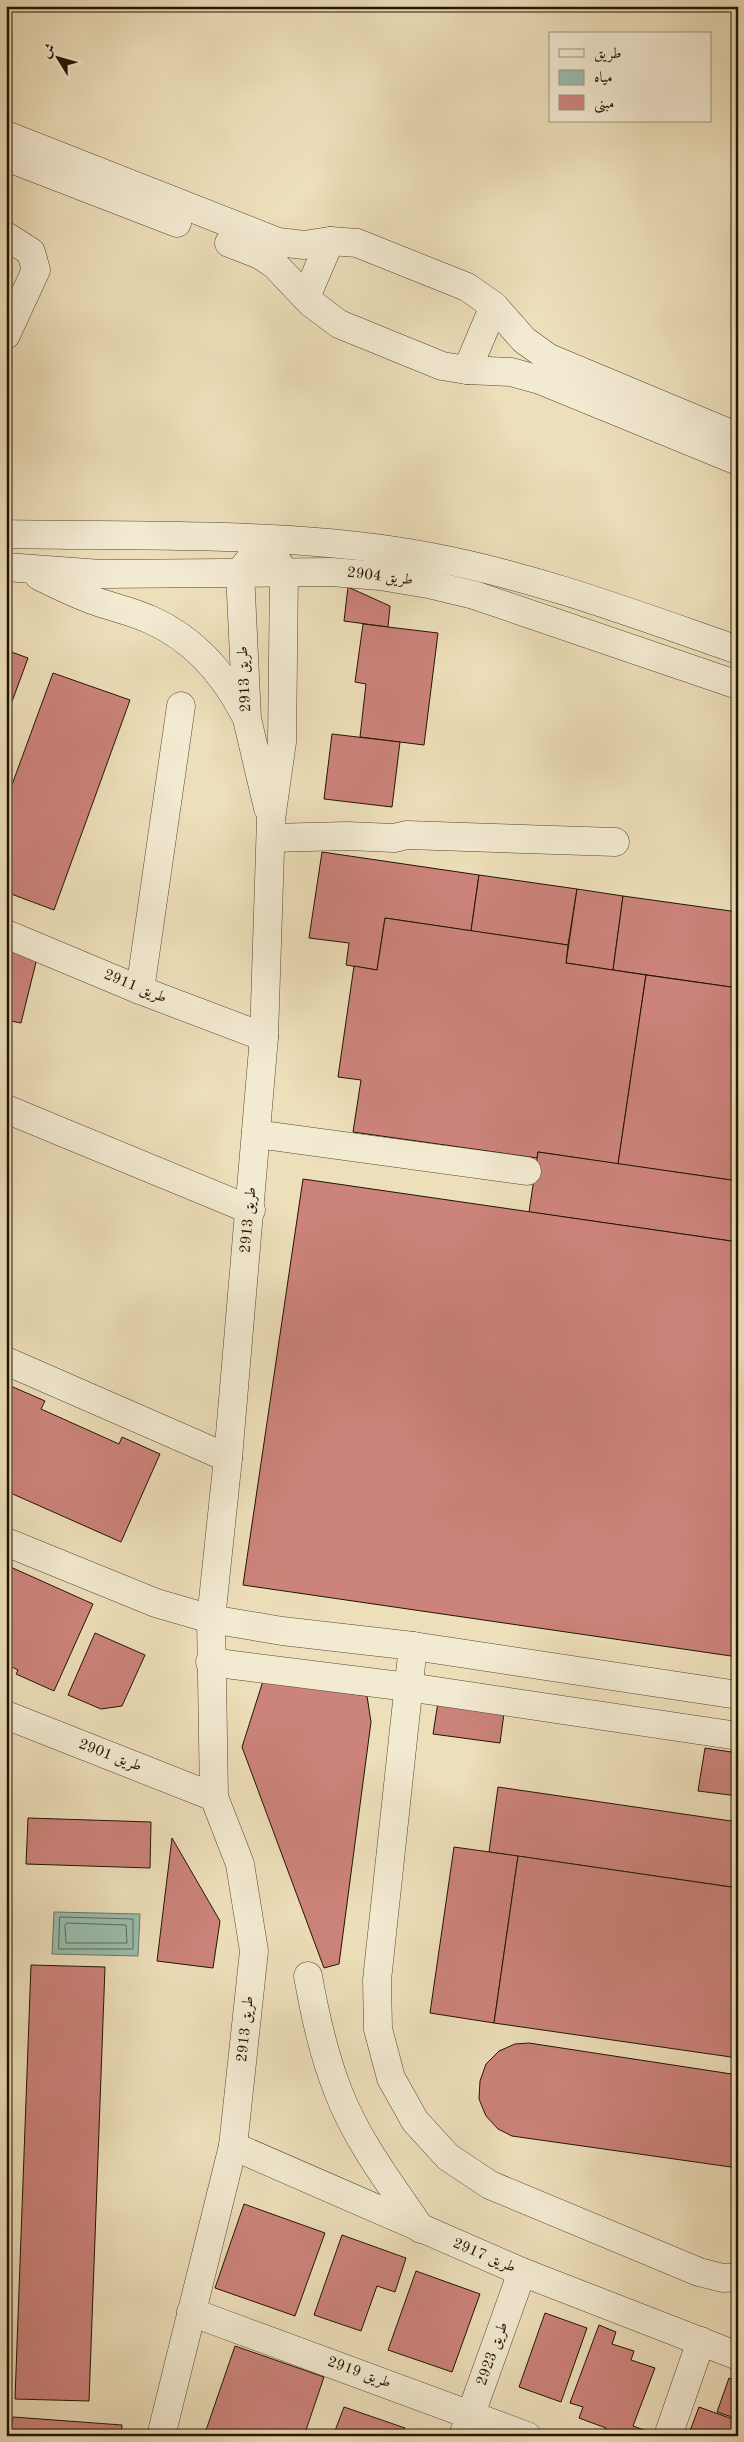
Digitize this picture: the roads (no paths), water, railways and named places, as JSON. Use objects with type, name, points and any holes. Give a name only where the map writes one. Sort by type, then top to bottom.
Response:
[{"type":"street","points":[[6,141],[278,242],[304,245],[330,241],[357,243],[467,287],[494,306],[524,340],[549,358],[738,437]]},
{"type":"street","points":[[6,141],[260,255],[281,270],[324,314],[339,324],[442,366],[468,370],[511,372],[540,380],[738,461]]},
{"type":"street","points":[[6,236],[31,252],[36,270],[6,335]]},
{"type":"street","points":[[306,297],[330,241]]},
{"type":"street","points":[[468,370],[494,306]]},
{"type":"street","name":"طريق 2904","points":[[6,534],[263,541],[373,548],[430,557],[495,570],[559,588],[738,650]]},
{"type":"street","points":[[240,572],[263,541],[284,572]]},
{"type":"street","points":[[15,568],[90,599],[150,619],[176,633],[198,650],[218,670],[234,694],[247,719]]},
{"type":"street","name":"طريق 2904","points":[[15,568],[101,574],[332,572],[380,576],[428,584],[474,595],[738,686]]},
{"type":"street","name":"طريق 2913","points":[[240,572],[247,719],[271,828]]},
{"type":"street","name":"طريق 2913","points":[[161,2436],[190,2312],[233,2146],[254,1951],[240,1864],[214,1797],[210,1619],[228,1458],[264,1037],[271,828],[282,742],[284,572]]},
{"type":"street","points":[[140,990],[181,706]]},
{"type":"street","points":[[271,828],[347,836],[394,838],[407,835],[615,842]]},
{"type":"street","name":"طريق 2911","points":[[6,934],[140,990],[264,1037]]},
{"type":"street","points":[[6,1109],[250,1210]]},
{"type":"street","points":[[256,1134],[527,1171]]},
{"type":"street","points":[[6,1361],[228,1458]]},
{"type":"street","points":[[6,1542],[156,1604],[210,1619],[282,1631],[413,1646],[738,1694]]},
{"type":"street","points":[[413,1646],[378,1980],[378,2029],[391,2078],[414,2121],[448,2157],[490,2185],[699,2272],[723,2278],[738,2277]]},
{"type":"street","points":[[210,1662],[408,1687],[738,1736]]},
{"type":"street","name":"طريق 2901","points":[[6,1715],[214,1797]]},
{"type":"street","points":[[308,1976],[319,2035],[338,2092],[366,2146],[421,2229]]},
{"type":"street","name":"طريق 2917","points":[[233,2146],[522,2272],[738,2356]]},
{"type":"street","name":"طريق 2923","points":[[467,2425],[522,2272]]},
{"type":"street","name":"طريق 2919","points":[[190,2312],[467,2425],[527,2436]]},
{"type":"street","points":[[668,2436],[701,2341]]},
{"type":"water","points":[[54,1912],[140,1914],[138,1956],[52,1954]]}]
